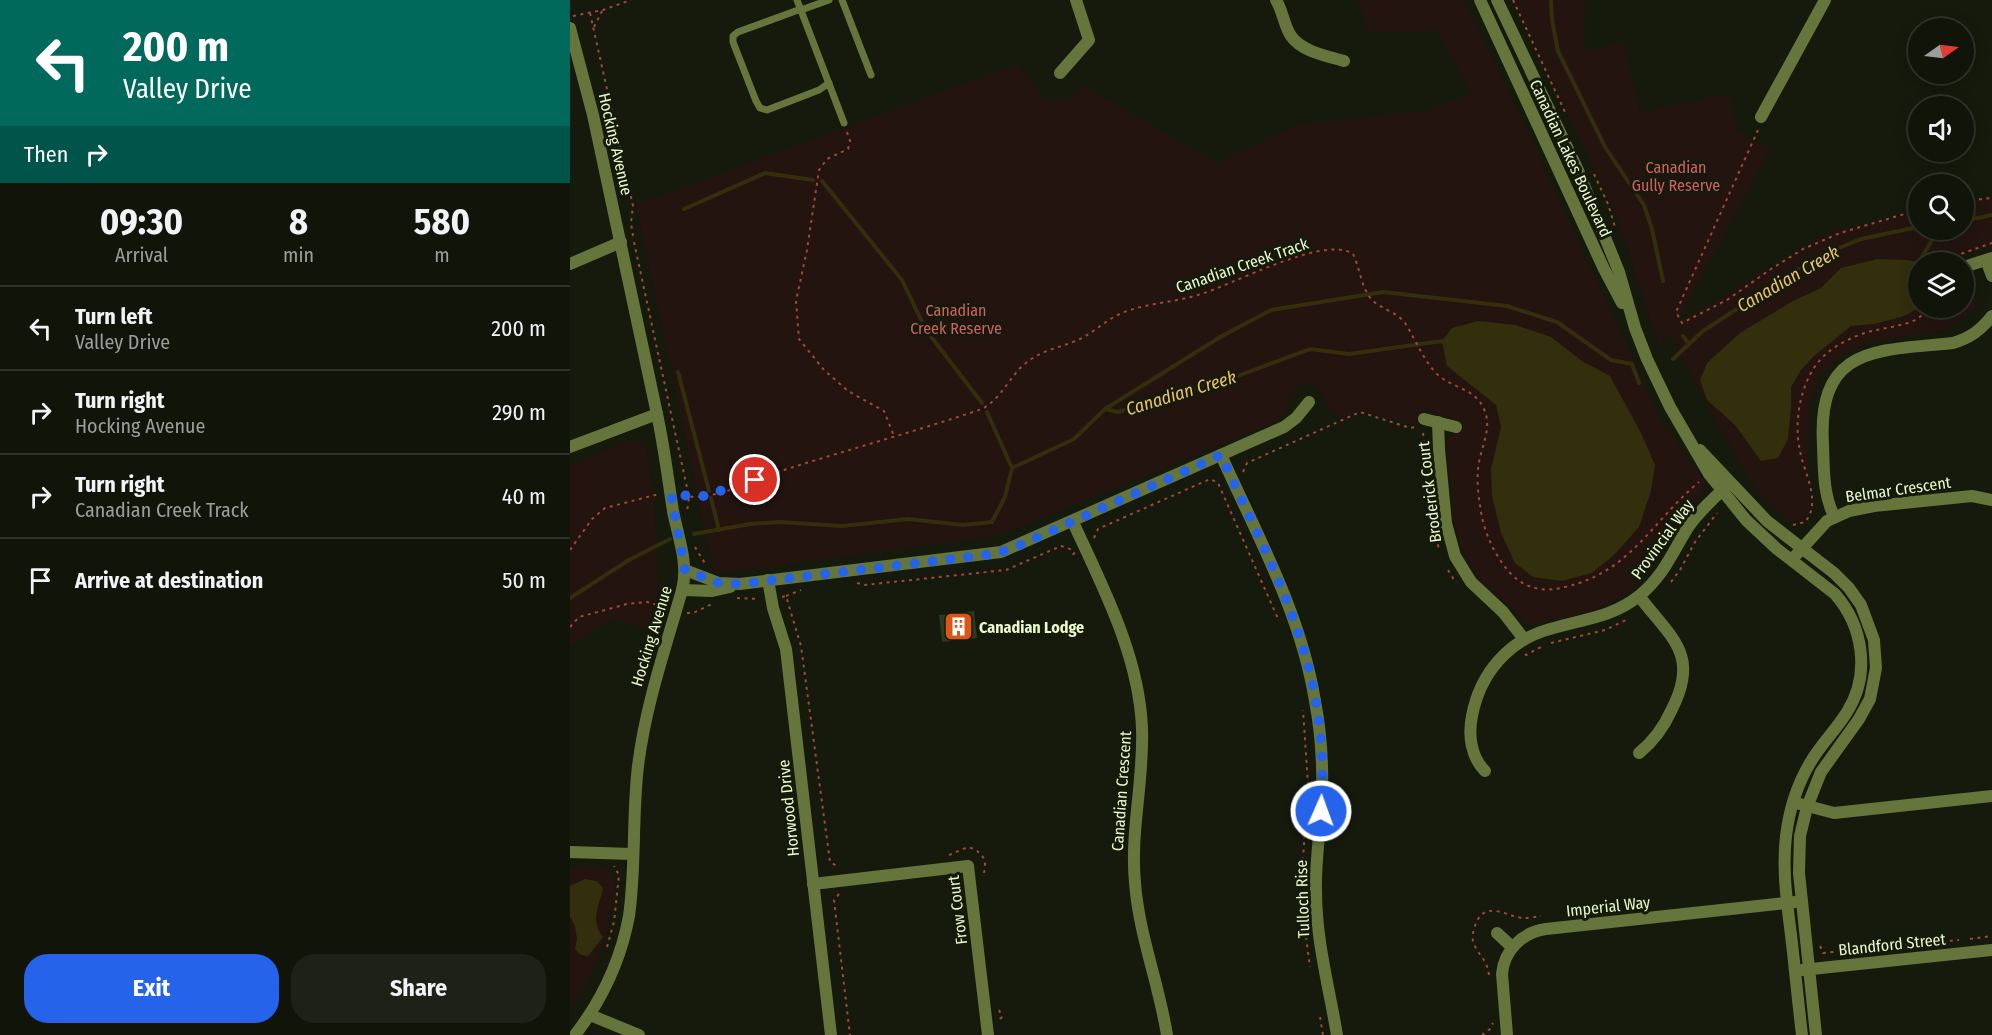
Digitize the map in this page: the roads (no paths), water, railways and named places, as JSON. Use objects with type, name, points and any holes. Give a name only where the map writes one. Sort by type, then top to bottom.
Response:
[{"type":"street","points":[[1060,73],[1089,40],[1076,0]]},
{"type":"street","points":[[1276,0],[1289,33],[1295,41],[1344,62]]},
{"type":"street","name":"Canadian Lakes Boulevard","points":[[1480,0],[1604,269],[1635,328],[1656,380],[1709,474],[1842,580],[1856,597],[1868,619],[1876,650],[1875,675],[1866,707],[1821,772],[1807,807],[1799,850],[1816,1035]]},
{"type":"street","name":"Canadian Lakes Boulevard","points":[[1497,0],[1576,168],[1619,272],[1635,328]]},
{"type":"street","points":[[1761,117],[1825,0]]},
{"type":"street","name":"Hocking Avenue","points":[[570,28],[593,115],[621,242],[666,456],[685,570],[682,590],[663,648],[647,713],[638,766],[630,907],[621,946],[604,990],[575,1035]]},
{"type":"street","points":[[570,264],[621,242]]},
{"type":"street","points":[[1974,264],[1989,259],[1992,276]]},
{"type":"street","points":[[1834,516],[1826,498],[1821,424],[1826,397],[1838,376],[1853,363],[1871,353],[1953,343],[1964,339],[1978,331],[1992,316]]},
{"type":"street","points":[[682,590],[714,591],[768,580],[995,554],[1073,522],[1288,425],[1309,402]]},
{"type":"street","points":[[570,447],[657,414]]},
{"type":"street","points":[[1423,423],[1438,422],[1456,427]]},
{"type":"street","name":"Broderick Court","points":[[1438,422],[1446,523],[1455,556],[1471,582],[1503,612],[1524,639]]},
{"type":"street","name":"Canadian Lakes Boulevard","points":[[1687,435],[1760,534],[1824,583],[1844,605],[1857,630],[1862,660],[1860,682],[1851,705],[1810,763],[1793,801],[1785,840],[1787,903],[1802,1035]]},
{"type":"street","name":"Tulloch Rise","points":[[1221,455],[1291,614],[1307,660],[1314,693],[1322,780],[1316,908],[1322,958],[1337,1035]]},
{"type":"street","name":"Provincial Way","points":[[1485,771],[1477,760],[1471,741],[1471,724],[1476,700],[1493,667],[1524,639],[1550,629],[1600,617],[1639,596],[1667,566],[1693,520],[1726,487]]},
{"type":"street","name":"Belmar Crescent","points":[[1792,560],[1817,530],[1834,516],[1849,511],[1874,506],[1972,496],[1992,500]]},
{"type":"street","name":"Canadian Crescent","points":[[1073,522],[1123,635],[1136,681],[1142,719],[1142,749],[1134,831],[1135,885],[1141,929],[1161,999],[1167,1035]]},
{"type":"street","points":[[685,570],[710,580],[740,584]]},
{"type":"street","name":"Horwood Drive","points":[[768,580],[773,608],[786,648],[831,1035]]},
{"type":"street","points":[[1639,596],[1678,648],[1685,669],[1682,689],[1667,721],[1656,737],[1639,753]]},
{"type":"street","points":[[1793,801],[1825,812],[1840,812],[1992,796]]},
{"type":"street","points":[[570,852],[633,854]]},
{"type":"street","name":"Frow Court","points":[[813,884],[841,874],[968,866],[988,1032]]},
{"type":"street","name":"Imperial Way","points":[[1512,947],[1529,934],[1541,930],[1802,902]]},
{"type":"street","points":[[1497,933],[1512,947],[1502,974],[1507,1035]]},
{"type":"street","name":"Blandford Street","points":[[1795,970],[1992,950]]},
{"type":"street","points":[[590,1015],[639,1035]]},
{"type":"lane","points":[[797,0],[844,123]]},
{"type":"lane","points":[[829,0],[733,36],[733,42],[756,101],[762,109],[769,109],[819,90],[829,83]]},
{"type":"lane","points":[[842,0],[871,75]]},
{"type":"waterway","points":[[1551,0],[1558,51],[1605,147],[1644,205],[1652,229],[1663,281]]},
{"type":"waterway","points":[[684,209],[765,173],[813,180]]},
{"type":"waterway","points":[[822,181],[902,280],[926,330],[982,403]]},
{"type":"waterway","name":"Canadian Creek","points":[[1974,219],[1992,215]]},
{"type":"waterway","name":"Canadian Creek","points":[[1673,359],[1703,331],[1819,256],[1861,239],[1908,229]]},
{"type":"waterway","points":[[1925,252],[1932,240]]},
{"type":"waterway","points":[[1105,409],[1222,336],[1271,310],[1383,292],[1507,306],[1557,322],[1611,360],[1632,364],[1639,383]]},
{"type":"waterway","points":[[1683,336],[1689,344]]},
{"type":"waterway","name":"Canadian Creek","points":[[694,534],[750,524],[779,522],[842,526],[908,519],[963,525],[992,522],[1005,497],[1012,468],[1074,439],[1105,409],[1118,412],[1235,377],[1310,349],[1349,354],[1442,341],[1445,343]]},
{"type":"waterway","points":[[678,372],[709,491]]},
{"type":"waterway","points":[[987,412],[1012,468]]},
{"type":"waterway","points":[[711,498],[719,530]]},
{"type":"waterway","name":"Canadian Creek","points":[[570,598],[629,560],[670,539]]},
{"type":"place","name":"Canadian Lodge","points":[[958,627]]},
{"type":"park label","name":"Canadian Gully Reserve","points":[[1676,176]]},
{"type":"park label","name":"Canadian Creek Reserve","points":[[956,319]]}]
